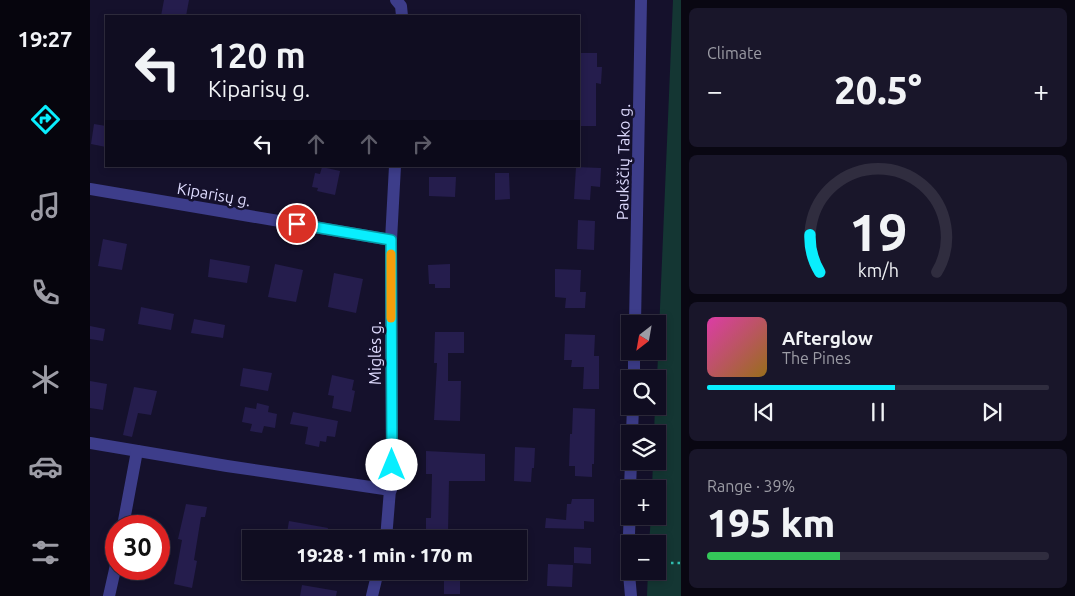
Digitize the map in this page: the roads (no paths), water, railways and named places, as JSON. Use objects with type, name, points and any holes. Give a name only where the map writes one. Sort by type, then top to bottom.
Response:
[{"type":"street","points":[[396,0],[401,6],[402,15]]},
{"type":"street","name":"Paukščių Tako g.","points":[[635,315],[641,0]]},
{"type":"street","name":"Miglės g.","points":[[387,530],[391,490],[391,240],[395,167]]},
{"type":"street","name":"Kiparisų g.","points":[[90,189],[391,240]]},
{"type":"street","points":[[90,442],[391,490]]},
{"type":"street","points":[[125,515],[137,451]]},
{"type":"street","points":[[629,525],[628,563],[631,596]]},
{"type":"street","points":[[109,596],[113,580]]},
{"type":"street","points":[[372,596],[376,580]]}]
